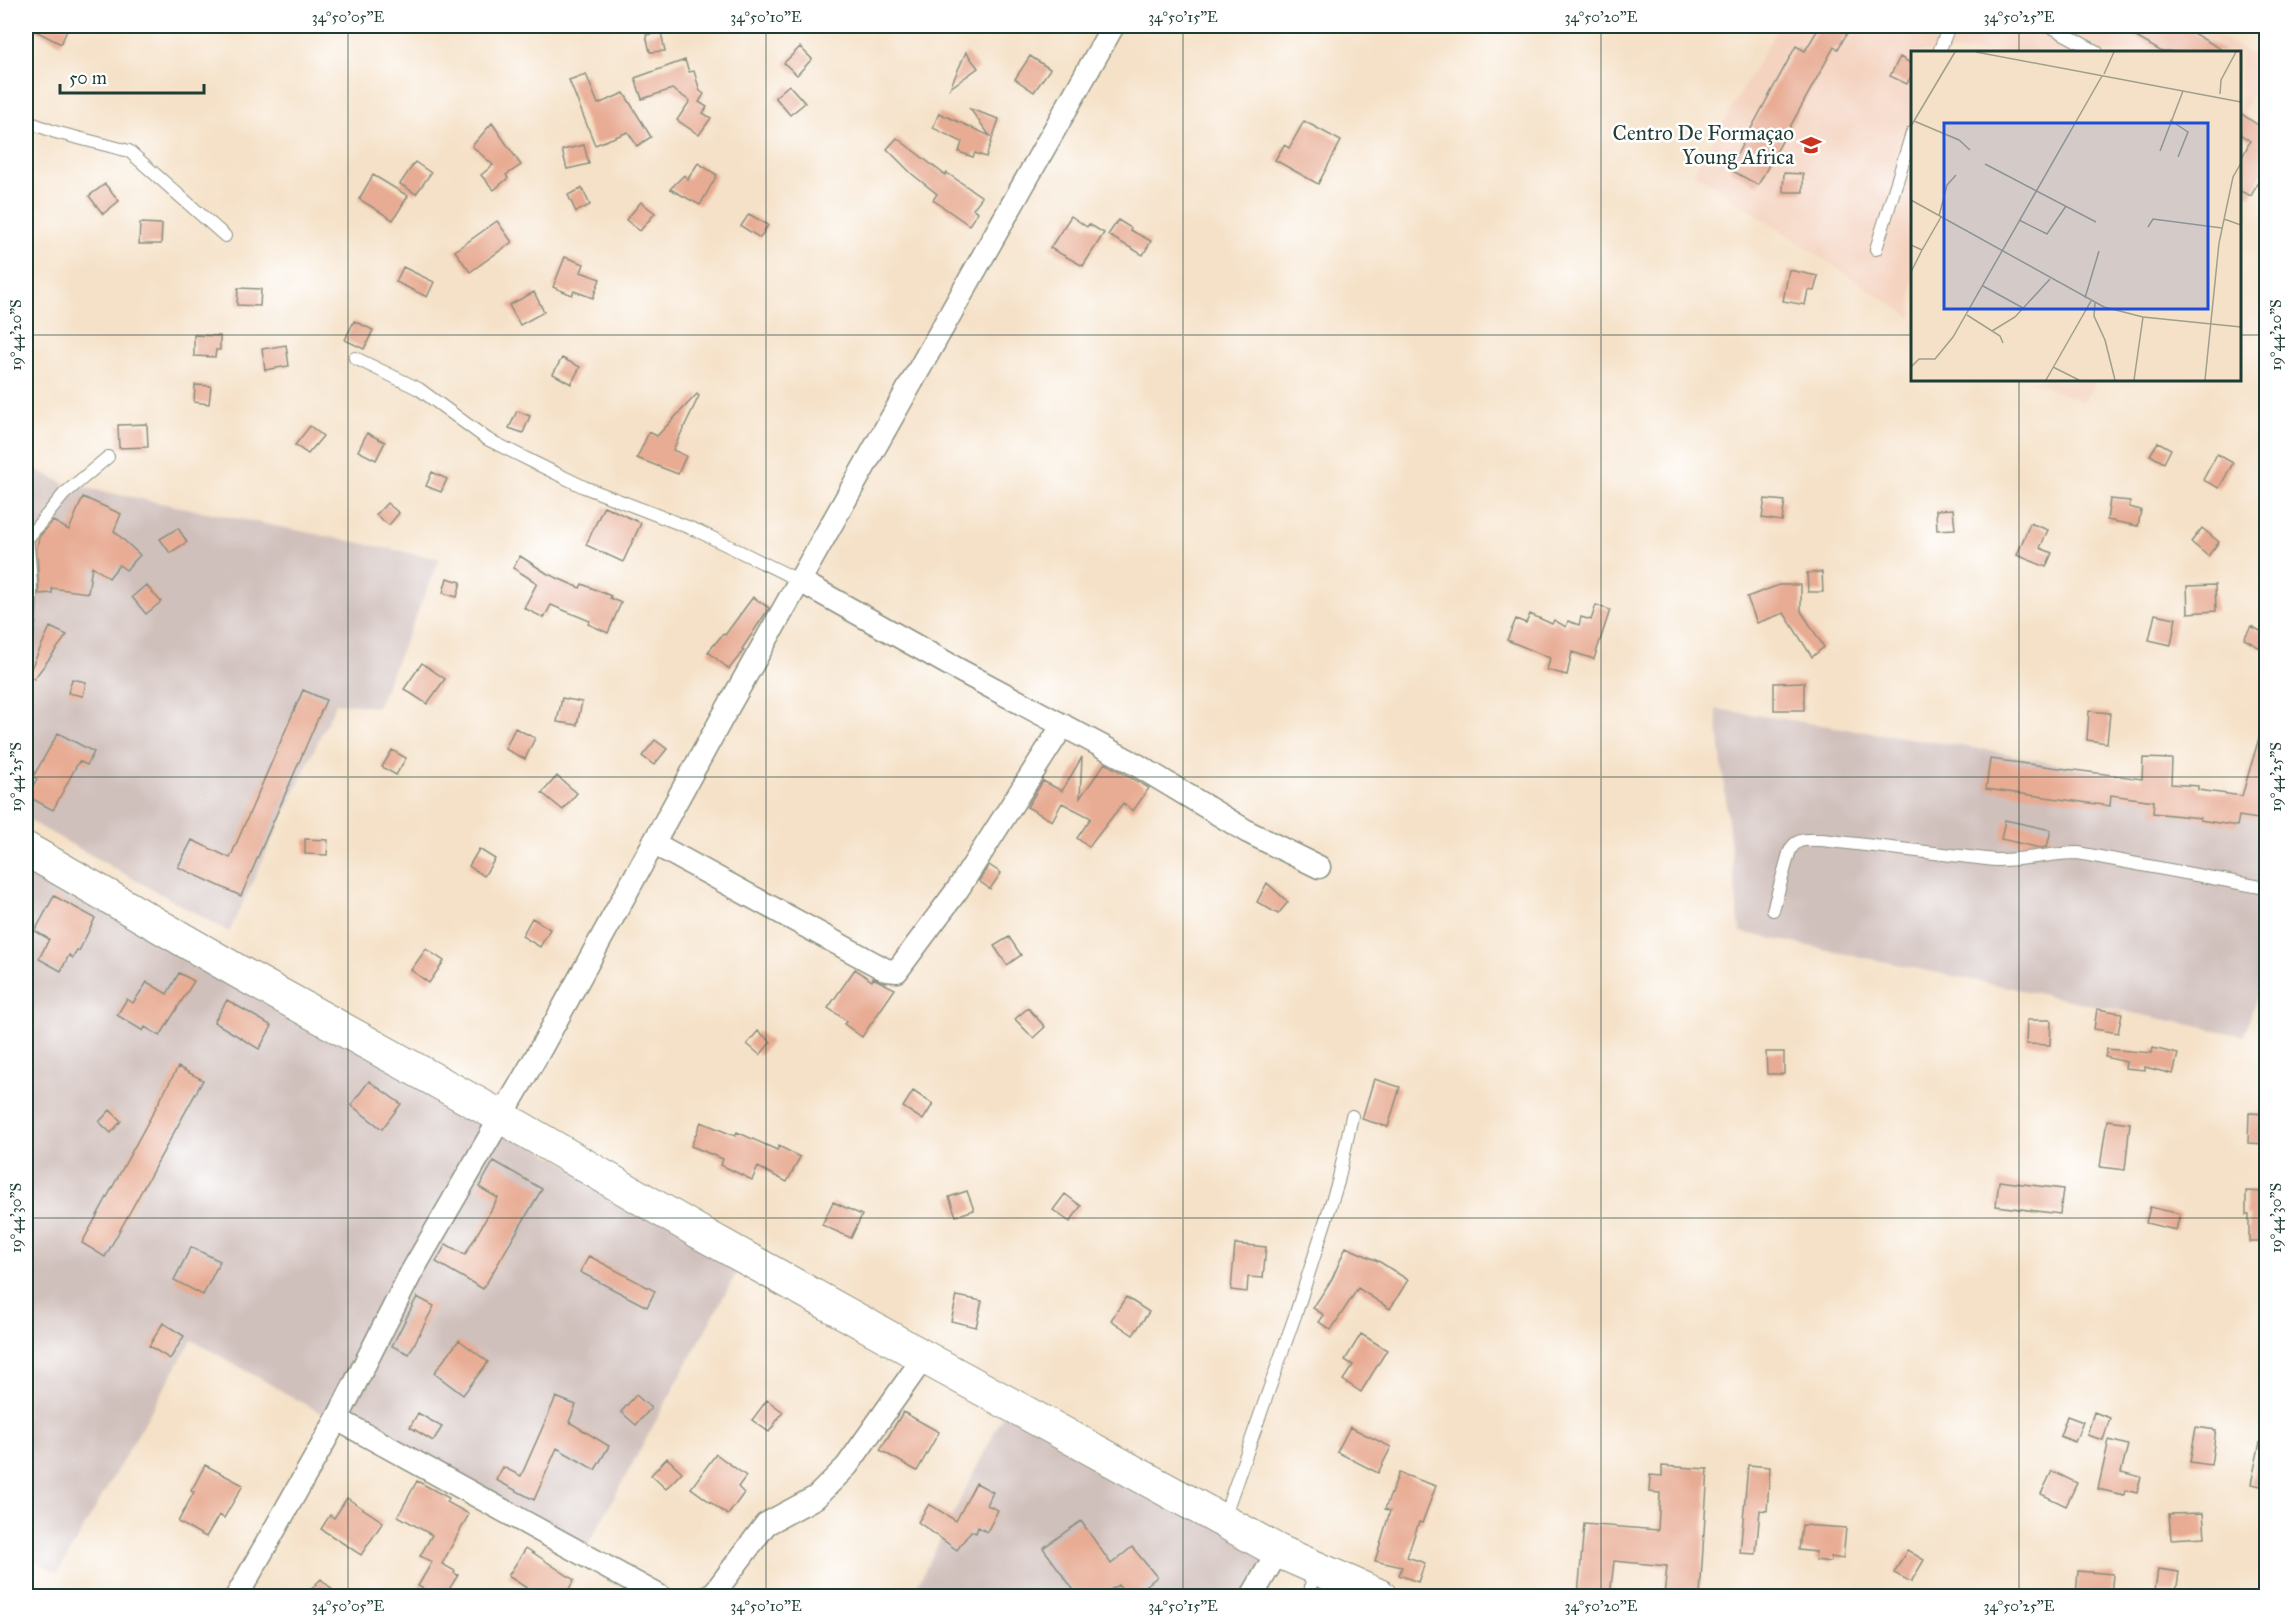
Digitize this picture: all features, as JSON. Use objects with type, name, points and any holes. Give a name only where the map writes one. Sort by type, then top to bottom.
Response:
[{"type":"main road","points":[[26,849],[246,976],[500,1116],[699,1232],[1278,1551],[1312,1582],[1380,1596]]},
{"type":"street","points":[[237,1596],[337,1419],[411,1273],[540,1050],[653,843],[1113,26]]},
{"type":"street","points":[[800,581],[1137,765],[1248,832],[1319,867]]},
{"type":"street","points":[[653,843],[886,970],[897,971],[958,889],[1063,725]]},
{"type":"street","points":[[708,1596],[715,1592],[766,1524],[816,1497],[847,1466],[924,1357]]},
{"type":"street","points":[[337,1419],[659,1596]]},
{"type":"street","points":[[1252,1596],[1278,1551]]},
{"type":"lane","points":[[1939,51],[1949,26]]},
{"type":"lane","points":[[2050,26],[2095,51]]},
{"type":"lane","points":[[26,121],[55,132],[129,151],[225,236]]},
{"type":"lane","points":[[1876,249],[1911,137]]},
{"type":"lane","points":[[355,358],[419,389],[487,438],[537,464],[584,487],[698,531],[800,581]]},
{"type":"lane","points":[[26,642],[31,607],[27,539],[64,494],[108,457]]},
{"type":"lane","points":[[1773,910],[1792,844],[1800,840],[1822,840],[2012,861],[2060,853],[2078,853],[2266,888]]},
{"type":"lane","points":[[1223,1521],[1296,1313],[1331,1204],[1352,1116]]},
{"type":"shaded area","name":"Centro De Formaçao Young Africa","points":[[1779,26],[2202,26],[2266,63],[2266,69],[2241,116],[2241,51],[1911,51],[1911,317],[1694,173]]},
{"type":"shaded area","points":[[2030,381],[2095,381],[2084,402]]},
{"type":"shaded area","points":[[26,465],[66,484],[440,559],[377,707],[336,703],[229,932],[26,819]]},
{"type":"shaded area","points":[[1716,709],[1988,750],[2266,806],[2266,992],[2259,990],[2244,1036],[1740,932]]},
{"type":"shaded area","points":[[26,859],[742,1263],[580,1560],[192,1340],[58,1573],[26,1556]]},
{"type":"shaded area","points":[[1005,1411],[1278,1551],[1252,1596],[912,1596]]},
{"type":"building","points":[[26,26],[69,26],[61,44]]},
{"type":"building","points":[[1820,26],[1851,26],[1838,49],[1834,47],[1758,185],[1729,169],[1796,46],[1805,51]]},
{"type":"building","points":[[2117,26],[2181,26],[2224,51],[2160,51]]},
{"type":"building","points":[[661,32],[665,51],[650,52],[646,35]]},
{"type":"building","points":[[800,47],[812,59],[797,75],[784,63]]},
{"type":"building","points":[[966,52],[978,68],[950,88]]},
{"type":"building","points":[[1030,56],[1050,69],[1034,92],[1015,79]]},
{"type":"building","points":[[1900,57],[1911,63],[1911,75],[1907,84],[1890,76]]},
{"type":"building","points":[[685,60],[689,72],[694,71],[700,91],[704,94],[699,102],[707,107],[703,113],[711,118],[699,135],[677,120],[690,101],[672,89],[642,99],[635,78]]},
{"type":"building","points":[[586,74],[598,104],[624,93],[651,137],[637,146],[628,132],[595,145],[569,80]]},
{"type":"building","points":[[789,85],[805,103],[790,115],[775,97]]},
{"type":"building","points":[[970,109],[999,119],[986,157],[975,153],[973,157],[959,152],[962,142],[933,128],[939,113],[990,136]]},
{"type":"building","points":[[2266,109],[2266,165],[2251,196],[2241,191],[2241,160],[2250,141],[2241,135],[2241,114],[2258,125]]},
{"type":"building","points":[[1304,121],[1341,141],[1318,184],[1275,160],[1284,145],[1289,148]]},
{"type":"building","points":[[492,123],[521,165],[506,175],[508,178],[494,190],[481,175],[493,165],[472,146]]},
{"type":"building","points":[[897,138],[945,175],[947,173],[982,197],[973,209],[978,212],[969,225],[933,200],[937,194],[912,174],[887,149]]},
{"type":"building","points":[[584,145],[589,164],[567,169],[562,150]]},
{"type":"building","points":[[415,162],[431,173],[416,194],[400,184]]},
{"type":"building","points":[[698,163],[717,175],[700,205],[670,189],[684,175],[688,179]]},
{"type":"building","points":[[1784,173],[1803,174],[1803,192],[1783,192]]},
{"type":"building","points":[[373,175],[408,196],[393,220],[359,199]]},
{"type":"building","points":[[105,184],[119,201],[103,214],[89,196]]},
{"type":"building","points":[[582,188],[590,205],[576,212],[568,195]]},
{"type":"building","points":[[641,202],[655,213],[640,231],[626,220]]},
{"type":"building","points":[[749,214],[768,225],[760,238],[741,226]]},
{"type":"building","points":[[1071,216],[1087,227],[1089,224],[1104,233],[1083,266],[1050,248]]},
{"type":"building","points":[[1118,220],[1131,228],[1130,230],[1151,241],[1143,255],[1108,235]]},
{"type":"building","points":[[497,221],[512,242],[470,272],[455,251]]},
{"type":"building","points":[[140,223],[162,224],[161,244],[139,244]]},
{"type":"building","points":[[565,257],[584,264],[581,272],[600,279],[593,298],[574,291],[572,295],[553,287]]},
{"type":"building","points":[[403,267],[434,282],[427,297],[396,282]]},
{"type":"building","points":[[1789,270],[1818,276],[1814,291],[1808,290],[1805,305],[1783,301]]},
{"type":"building","points":[[238,288],[261,289],[260,306],[237,305]]},
{"type":"building","points":[[534,292],[544,312],[520,325],[509,305]]},
{"type":"building","points":[[354,321],[373,330],[364,349],[345,340]]},
{"type":"building","points":[[194,335],[220,336],[220,350],[216,350],[215,357],[194,356]]},
{"type":"building","points":[[286,345],[289,366],[265,370],[262,349]]},
{"type":"building","points":[[562,358],[580,367],[571,384],[553,374]]},
{"type":"building","points":[[195,385],[211,386],[209,404],[194,402]]},
{"type":"building","points":[[697,394],[699,396],[673,450],[686,456],[678,474],[637,458],[649,432],[657,436]]},
{"type":"building","points":[[517,411],[530,416],[523,433],[509,428]]},
{"type":"building","points":[[147,424],[148,447],[119,448],[118,425]]},
{"type":"building","points":[[310,426],[323,436],[308,454],[295,445]]},
{"type":"building","points":[[367,433],[385,442],[376,460],[358,451]]},
{"type":"building","points":[[2158,442],[2171,449],[2164,463],[2150,455]]},
{"type":"building","points":[[2217,454],[2233,463],[2219,488],[2203,480]]},
{"type":"building","points":[[432,472],[447,479],[441,492],[426,486]]},
{"type":"building","points":[[83,497],[121,514],[114,531],[140,555],[126,570],[119,565],[109,578],[92,566],[88,593],[52,588],[52,593],[39,594],[37,548],[39,537],[53,521],[69,530]]},
{"type":"building","points":[[1765,499],[1785,501],[1782,521],[1762,518]]},
{"type":"building","points":[[2110,499],[2130,501],[2129,507],[2141,510],[2138,526],[2107,520]]},
{"type":"building","points":[[387,503],[399,513],[389,525],[376,515]]},
{"type":"building","points":[[604,506],[641,523],[623,562],[586,545]]},
{"type":"building","points":[[1953,509],[1955,529],[1937,530],[1936,510]]},
{"type":"building","points":[[2030,523],[2048,530],[2040,548],[2052,553],[2046,567],[2017,555]]},
{"type":"building","points":[[178,528],[187,542],[170,553],[160,539]]},
{"type":"building","points":[[2202,528],[2219,542],[2208,556],[2191,542]]},
{"type":"building","points":[[520,556],[548,574],[580,588],[582,584],[611,596],[610,598],[621,603],[608,633],[588,624],[590,621],[551,605],[544,618],[524,608],[537,583],[513,568]]},
{"type":"building","points":[[1822,572],[1823,592],[1808,592],[1807,573]]},
{"type":"building","points":[[447,578],[461,582],[457,597],[443,593]]},
{"type":"building","points":[[146,585],[161,602],[146,614],[132,597]]},
{"type":"building","points":[[1779,585],[1801,585],[1801,611],[1824,647],[1812,657],[1784,613],[1757,623],[1747,597]]},
{"type":"building","points":[[2215,585],[2216,611],[2188,613],[2187,586]]},
{"type":"building","points":[[753,597],[769,608],[742,649],[744,650],[729,669],[708,652],[723,634],[725,635]]},
{"type":"building","points":[[1596,605],[1610,610],[1594,659],[1572,652],[1567,675],[1547,670],[1550,658],[1507,640],[1516,619],[1526,623],[1530,614],[1552,624],[1554,620],[1566,627],[1568,621],[1579,625],[1581,617],[1591,620]]},
{"type":"building","points":[[2155,614],[2176,618],[2171,645],[2149,640]]},
{"type":"building","points":[[2251,626],[2266,634],[2266,641],[2262,649],[2244,639]]},
{"type":"building","points":[[50,627],[67,635],[34,679],[28,675]]},
{"type":"building","points":[[422,663],[445,679],[427,704],[404,689]]},
{"type":"building","points":[[72,679],[86,682],[83,696],[68,693]]},
{"type":"building","points":[[1804,682],[1804,710],[1774,710],[1774,683]]},
{"type":"building","points":[[303,690],[326,700],[241,896],[178,867],[192,840],[230,858]]},
{"type":"building","points":[[562,698],[582,702],[577,725],[557,722]]},
{"type":"building","points":[[2089,711],[2110,713],[2107,743],[2087,740]]},
{"type":"building","points":[[515,728],[535,738],[525,759],[505,749]]},
{"type":"building","points":[[2262,728],[2266,728],[2266,781],[2262,780],[2258,819],[2239,816],[2237,826],[2200,820],[2200,818],[2153,813],[2154,801],[2111,795],[2110,806],[1986,789],[1990,759],[2142,779],[2143,758],[2172,759],[2171,784],[2198,786],[2198,790],[2242,796]]},
{"type":"building","points":[[58,733],[94,752],[87,765],[79,761],[53,810],[27,796],[37,779],[33,777]]},
{"type":"building","points":[[655,740],[667,749],[654,765],[642,756]]},
{"type":"building","points":[[392,750],[406,758],[396,775],[382,767]]},
{"type":"building","points":[[1082,757],[1080,798],[1105,763],[1149,788],[1133,811],[1123,803],[1089,847],[1077,838],[1091,818],[1062,803],[1052,821],[1027,807],[1043,781],[1062,791]]},
{"type":"building","points":[[557,776],[577,793],[563,810],[542,793]]},
{"type":"building","points":[[2005,820],[2051,830],[2047,847],[2040,848],[2001,839]]},
{"type":"building","points":[[305,839],[328,840],[327,855],[305,854]]},
{"type":"building","points":[[479,849],[495,859],[484,876],[469,866]]},
{"type":"building","points":[[989,865],[1001,873],[990,889],[979,881]]},
{"type":"building","points":[[1267,883],[1288,902],[1278,914],[1257,902]]},
{"type":"building","points":[[54,896],[95,918],[79,951],[77,950],[73,958],[69,955],[61,971],[39,959],[49,939],[35,931]]},
{"type":"building","points":[[532,918],[550,929],[540,947],[522,936]]},
{"type":"building","points":[[1009,937],[1021,955],[1007,965],[994,946]]},
{"type":"building","points":[[426,949],[444,961],[429,983],[411,970]]},
{"type":"building","points":[[855,969],[872,981],[873,978],[895,989],[862,1037],[844,1024],[847,1021],[828,1008]]},
{"type":"building","points":[[179,973],[194,981],[160,1036],[145,1027],[143,1031],[117,1015],[127,999],[133,1003],[147,982],[167,994]]},
{"type":"building","points":[[227,1000],[272,1026],[259,1049],[214,1022]]},
{"type":"building","points":[[1028,1008],[1045,1027],[1033,1038],[1015,1019]]},
{"type":"building","points":[[2097,1009],[2122,1013],[2118,1033],[2094,1029]]},
{"type":"building","points":[[2027,1020],[2051,1020],[2050,1045],[2026,1044]]},
{"type":"building","points":[[758,1031],[771,1042],[760,1055],[747,1044]]},
{"type":"building","points":[[2153,1048],[2178,1054],[2173,1074],[2145,1067],[2145,1070],[2125,1068],[2126,1062],[2105,1057],[2107,1049],[2152,1053]]},
{"type":"building","points":[[1766,1052],[1784,1052],[1784,1074],[1767,1074]]},
{"type":"building","points":[[178,1067],[203,1080],[105,1257],[82,1243]]},
{"type":"building","points":[[1374,1079],[1400,1087],[1388,1127],[1362,1119]]},
{"type":"building","points":[[369,1081],[401,1104],[382,1129],[351,1105]]},
{"type":"building","points":[[913,1091],[933,1104],[923,1120],[903,1107]]},
{"type":"building","points":[[110,1110],[121,1121],[111,1133],[99,1122]]},
{"type":"building","points":[[2249,1113],[2266,1114],[2266,1144],[2248,1143]]},
{"type":"building","points":[[2107,1120],[2130,1123],[2125,1170],[2100,1167]]},
{"type":"building","points":[[701,1122],[735,1136],[737,1132],[777,1150],[779,1146],[800,1157],[787,1182],[758,1167],[752,1180],[721,1165],[723,1159],[691,1146]]},
{"type":"building","points":[[494,1161],[542,1189],[483,1289],[436,1262],[446,1244],[465,1255],[498,1198],[479,1187]]},
{"type":"building","points":[[1999,1181],[2063,1189],[2060,1214],[1996,1206]]},
{"type":"building","points":[[967,1191],[974,1210],[956,1216],[949,1197]]},
{"type":"building","points":[[2246,1191],[2266,1192],[2266,1242],[2249,1242]]},
{"type":"building","points":[[1065,1194],[1081,1206],[1070,1222],[1053,1210]]},
{"type":"building","points":[[833,1202],[862,1215],[851,1238],[822,1225]]},
{"type":"building","points":[[2150,1207],[2180,1214],[2176,1230],[2146,1223]]},
{"type":"building","points":[[1235,1244],[1266,1247],[1263,1278],[1248,1277],[1247,1292],[1231,1290]]},
{"type":"building","points":[[191,1247],[220,1261],[203,1295],[174,1280]]},
{"type":"building","points":[[1346,1247],[1380,1262],[1408,1280],[1390,1309],[1358,1288],[1331,1330],[1319,1322],[1324,1315],[1313,1308],[1332,1279]]},
{"type":"building","points":[[589,1256],[655,1291],[647,1307],[580,1272]]},
{"type":"building","points":[[957,1296],[982,1301],[976,1327],[951,1321]]},
{"type":"building","points":[[417,1297],[434,1306],[409,1354],[392,1346]]},
{"type":"building","points":[[1126,1297],[1149,1312],[1133,1335],[1111,1320]]},
{"type":"building","points":[[163,1323],[184,1336],[170,1359],[149,1346]]},
{"type":"building","points":[[1361,1334],[1387,1350],[1361,1392],[1343,1380],[1353,1365],[1345,1360]]},
{"type":"building","points":[[459,1340],[488,1362],[463,1395],[434,1373]]},
{"type":"building","points":[[636,1395],[651,1408],[636,1425],[621,1412]]},
{"type":"building","points":[[556,1397],[576,1405],[569,1422],[609,1446],[595,1470],[557,1448],[534,1500],[496,1480],[503,1467],[521,1476]]},
{"type":"building","points":[[767,1400],[783,1412],[769,1432],[752,1420]]},
{"type":"building","points":[[903,1412],[939,1432],[917,1471],[880,1450]]},
{"type":"building","points":[[2094,1412],[2110,1418],[2103,1440],[2087,1435]]},
{"type":"building","points":[[418,1413],[442,1427],[433,1441],[410,1427]]},
{"type":"building","points":[[2067,1416],[2083,1422],[2075,1442],[2060,1436]]},
{"type":"building","points":[[1350,1427],[1391,1447],[1378,1473],[1337,1452]]},
{"type":"building","points":[[2196,1427],[2216,1430],[2211,1465],[2190,1462]]},
{"type":"building","points":[[2109,1440],[2128,1445],[2121,1472],[2141,1477],[2137,1493],[2125,1490],[2124,1495],[2098,1489]]},
{"type":"building","points":[[2260,1442],[2266,1443],[2266,1487],[2251,1484]]},
{"type":"building","points":[[716,1454],[746,1476],[738,1487],[744,1493],[728,1515],[691,1488]]},
{"type":"building","points":[[667,1458],[682,1472],[666,1489],[651,1475]]},
{"type":"building","points":[[205,1465],[243,1485],[224,1518],[219,1515],[206,1537],[178,1522]]},
{"type":"building","points":[[1748,1465],[1770,1467],[1767,1511],[1760,1510],[1756,1554],[1740,1553]]},
{"type":"building","points":[[1662,1466],[1708,1469],[1700,1596],[1664,1596],[1667,1566],[1614,1561],[1610,1596],[1578,1596],[1584,1524],[1658,1530],[1660,1493],[1649,1492],[1650,1475],[1662,1476]]},
{"type":"building","points":[[2052,1471],[2077,1483],[2066,1506],[2041,1494]]},
{"type":"building","points":[[1399,1473],[1436,1486],[1422,1523],[1419,1522],[1407,1557],[1425,1563],[1418,1582],[1399,1575],[1402,1567],[1375,1561],[1390,1511],[1385,1509]]},
{"type":"building","points":[[417,1481],[449,1498],[447,1502],[469,1514],[442,1564],[458,1575],[445,1596],[436,1596],[418,1586],[432,1562],[420,1556],[432,1535],[398,1516]]},
{"type":"building","points":[[976,1483],[993,1492],[987,1505],[998,1510],[987,1532],[978,1527],[976,1533],[971,1531],[957,1550],[918,1522],[929,1504],[956,1521]]},
{"type":"building","points":[[347,1498],[383,1522],[361,1555],[321,1529],[330,1515],[334,1518]]},
{"type":"building","points":[[2203,1513],[2205,1537],[2171,1539],[2169,1514]]},
{"type":"building","points":[[1081,1521],[1111,1564],[1132,1547],[1157,1577],[1133,1596],[1127,1596],[1118,1585],[1101,1596],[1078,1596],[1043,1548]]},
{"type":"building","points":[[1802,1525],[1846,1528],[1843,1559],[1831,1557],[1831,1562],[1815,1560],[1816,1552],[1799,1550]]},
{"type":"building","points":[[526,1548],[574,1580],[565,1596],[539,1596],[508,1576]]},
{"type":"building","points":[[1907,1550],[1924,1560],[1911,1582],[1894,1573]]},
{"type":"building","points":[[2158,1569],[2179,1572],[2176,1593],[2155,1590]]},
{"type":"building","points":[[2078,1571],[2113,1574],[2111,1596],[2076,1596]]},
{"type":"building","points":[[321,1579],[339,1596],[304,1596]]},
{"type":"place","name":"Centro De Formaçao Young Africa","points":[[1811,145]]}]
